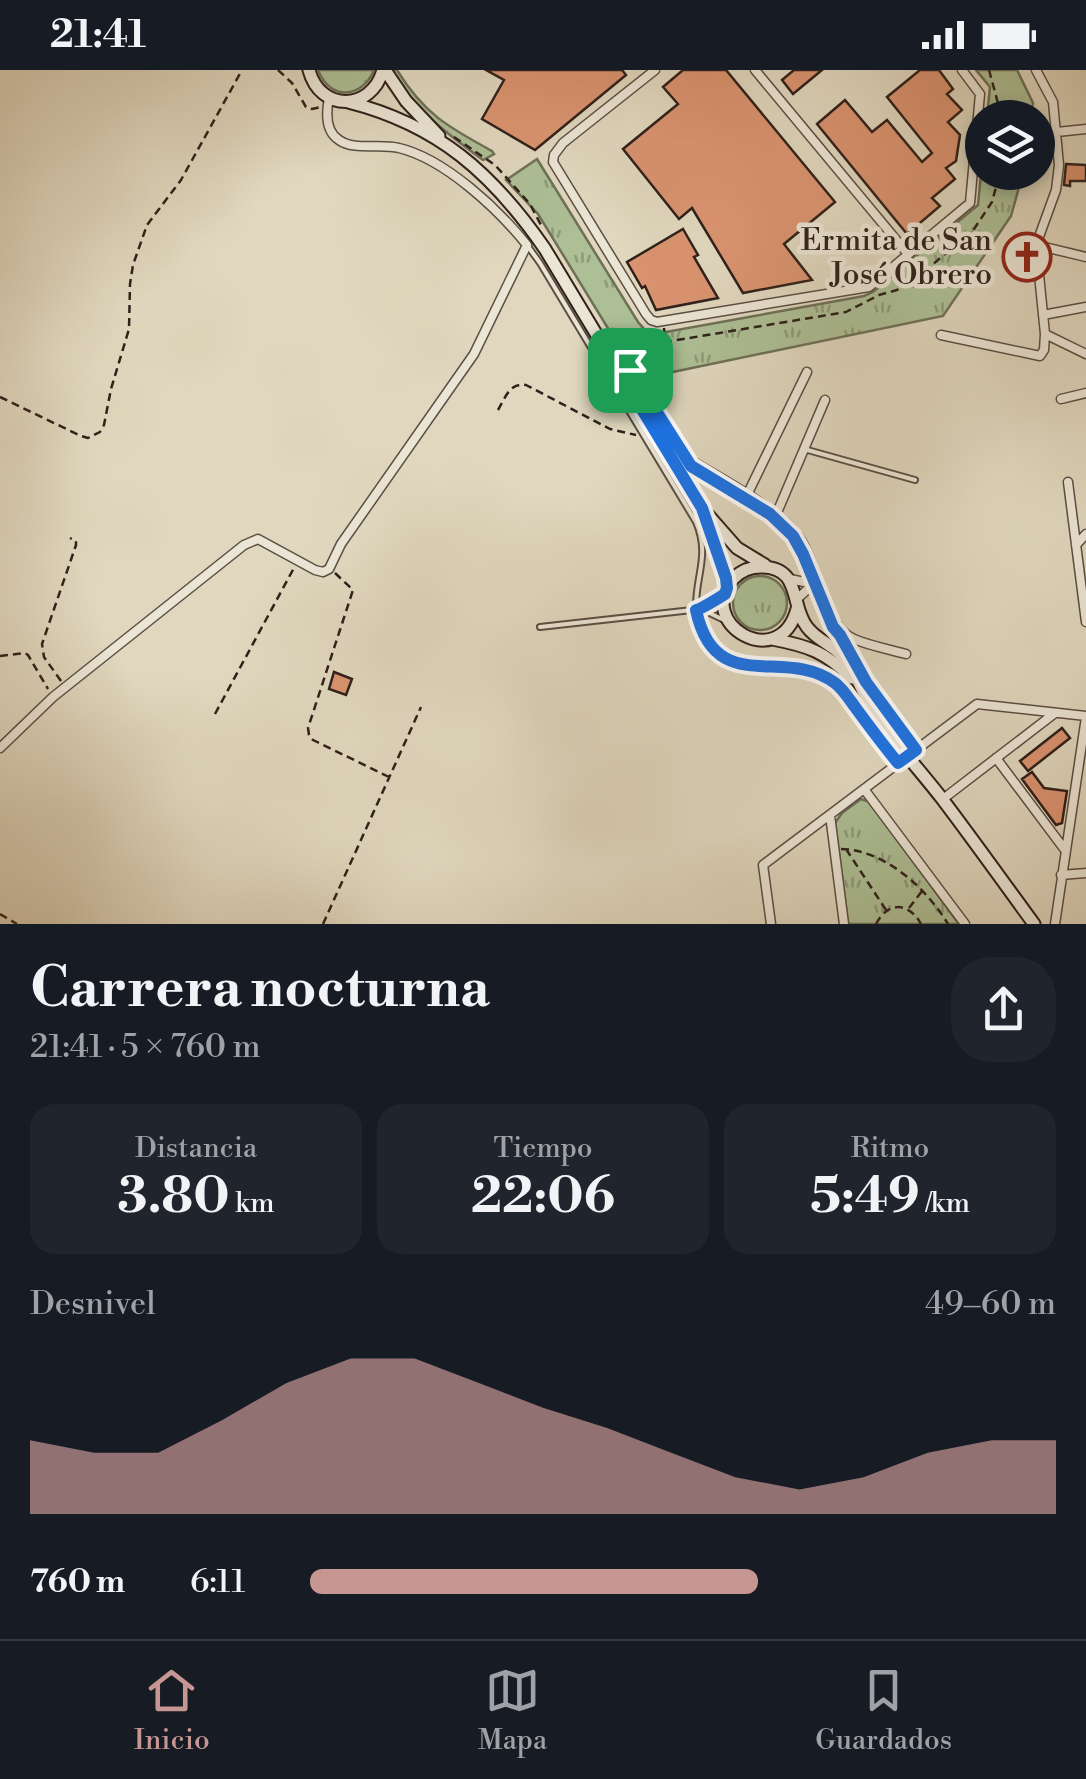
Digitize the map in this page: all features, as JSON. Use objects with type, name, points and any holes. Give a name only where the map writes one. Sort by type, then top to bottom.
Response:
[{"type":"main road","points":[[307,72],[328,102],[348,102],[372,91],[384,70]]},
{"type":"main road","points":[[384,70],[406,101],[520,212],[702,508],[737,548],[788,578],[810,631],[845,658],[874,712],[1034,924]]},
{"type":"main road","points":[[348,102],[400,121],[453,149]]},
{"type":"main road","points":[[702,508],[726,592]]},
{"type":"main road","points":[[769,568],[744,570],[734,578],[724,604],[728,622],[750,639],[771,639],[820,652],[858,685]]},
{"type":"main road","points":[[771,639],[786,631],[795,618],[797,604]]},
{"type":"street","points":[[655,70],[554,155],[555,168],[646,314],[658,322],[869,286],[970,203],[980,94],[962,70]]},
{"type":"street","points":[[755,70],[908,254]]},
{"type":"street","points":[[941,334],[1040,356],[1044,350],[1036,245],[1056,190],[1058,165],[1053,102],[1036,70]]},
{"type":"street","points":[[0,748],[66,686],[253,540],[265,542],[323,572],[329,569],[341,544],[474,354],[527,245],[463,182],[422,157],[395,147],[342,143],[331,134],[328,102]]},
{"type":"street","points":[[1056,132],[1086,129]]},
{"type":"street","points":[[1036,245],[1086,257]]},
{"type":"street","points":[[1043,316],[1086,306]]},
{"type":"street","points":[[1045,334],[1086,354]]},
{"type":"street","points":[[746,495],[807,372]]},
{"type":"street","points":[[1061,399],[1086,394]]},
{"type":"street","points":[[776,515],[825,400]]},
{"type":"street","points":[[686,457],[776,515],[802,540],[843,632],[906,654]]},
{"type":"street","points":[[1068,482],[1086,622]]},
{"type":"street","points":[[1076,546],[1086,534]]},
{"type":"street","points":[[788,578],[804,582],[815,572]]},
{"type":"street","points":[[797,604],[810,587],[821,588]]},
{"type":"street","points":[[771,924],[763,864],[977,704],[1086,717],[1055,924]]},
{"type":"street","points":[[942,799],[1054,712]]},
{"type":"street","points":[[996,758],[1065,850]]},
{"type":"street","points":[[864,789],[965,924]]},
{"type":"street","points":[[830,815],[844,924]]},
{"type":"street","points":[[1061,875],[1086,872]]},
{"type":"lane","points":[[527,245],[700,533],[704,556],[698,610],[703,634],[712,647],[745,666],[800,668],[837,684]]},
{"type":"lane","points":[[804,449],[915,480]]},
{"type":"lane","points":[[698,610],[726,592]]},
{"type":"lane","points":[[540,627],[698,610],[728,622]]},
{"type":"path","points":[[0,397],[80,436],[88,438],[100,432],[129,329],[133,266],[148,224],[181,180],[242,70]]},
{"type":"path","points":[[278,70],[292,83],[306,107],[312,109],[328,102]]},
{"type":"path","points":[[989,70],[998,100]]},
{"type":"path","points":[[449,135],[500,169],[530,204],[545,231]]},
{"type":"path","points":[[621,375],[641,365],[665,342]]},
{"type":"path","points":[[498,410],[513,386],[526,384],[610,430],[644,436]]},
{"type":"path","points":[[666,428],[686,457]]},
{"type":"path","points":[[66,686],[44,657],[42,644],[76,545],[76,540],[70,538]]},
{"type":"path","points":[[215,714],[298,560]]},
{"type":"path","points":[[329,569],[353,590],[309,735],[389,777]]},
{"type":"path","points":[[0,656],[28,655],[53,697]]},
{"type":"path","points":[[837,684],[907,756]]},
{"type":"path","points":[[323,924],[421,707]]},
{"type":"path","points":[[886,709],[907,756]]},
{"type":"path","points":[[834,851],[846,849],[868,854],[889,865],[922,891],[948,924]]},
{"type":"path","points":[[846,849],[886,910]]},
{"type":"path","points":[[908,910],[933,878]]},
{"type":"path","points":[[876,924],[886,910],[898,907],[915,914],[921,924]]},
{"type":"path","points":[[0,914],[17,924]]},
{"type":"green space","points":[[318,70],[374,70],[362,87],[346,92],[330,87]]},
{"type":"green space","points":[[391,70],[397,70],[438,118],[494,154],[483,160],[444,130],[410,97]]},
{"type":"green space","points":[[976,70],[1017,70],[1032,100],[989,100],[990,87]]},
{"type":"green space","points":[[537,159],[638,322],[655,334],[864,296],[978,205],[979,190],[1018,190],[1011,216],[943,316],[639,379],[538,214],[506,180]]},
{"type":"green space","points":[[760,576],[779,584],[787,603],[779,622],[760,630],[741,622],[733,603],[741,584]]},
{"type":"green space","points":[[861,799],[870,802],[959,924],[848,924],[835,823]]},
{"type":"building","points":[[486,70],[622,70],[626,75],[535,150],[482,119],[504,80]]},
{"type":"building","points":[[683,70],[726,70],[835,202],[784,244],[812,280],[743,293],[692,208],[679,219],[623,149],[678,104],[663,87]]},
{"type":"building","points":[[794,70],[822,70],[793,94],[782,80]]},
{"type":"building","points":[[920,70],[939,70],[953,89],[947,94],[962,110],[948,122],[960,135],[956,161],[946,168],[955,179],[932,198],[940,206],[907,234],[817,124],[845,100],[872,132],[887,120],[922,162],[932,153],[887,97]]},
{"type":"building","points":[[1066,164],[1086,165],[1086,181],[1064,185]]},
{"type":"building","points":[[683,229],[718,298],[656,310],[627,262]]},
{"type":"building","points":[[334,672],[352,679],[346,695],[329,689]]},
{"type":"building","points":[[1062,728],[1070,738],[1028,771],[1020,761]]},
{"type":"building","points":[[1032,772],[1044,788],[1067,791],[1062,823],[1056,825],[1022,779]]},
{"type":"place","name":"Ermita de San José Obrero","points":[[1027,257]]},
{"type":"route","points":[[630,370],[691,466],[770,514],[793,536],[833,627],[866,682],[916,750],[898,763],[837,684],[800,668],[745,666],[726,658],[703,634],[696,610],[725,594],[726,578],[702,508],[621,375],[630,370]]}]
